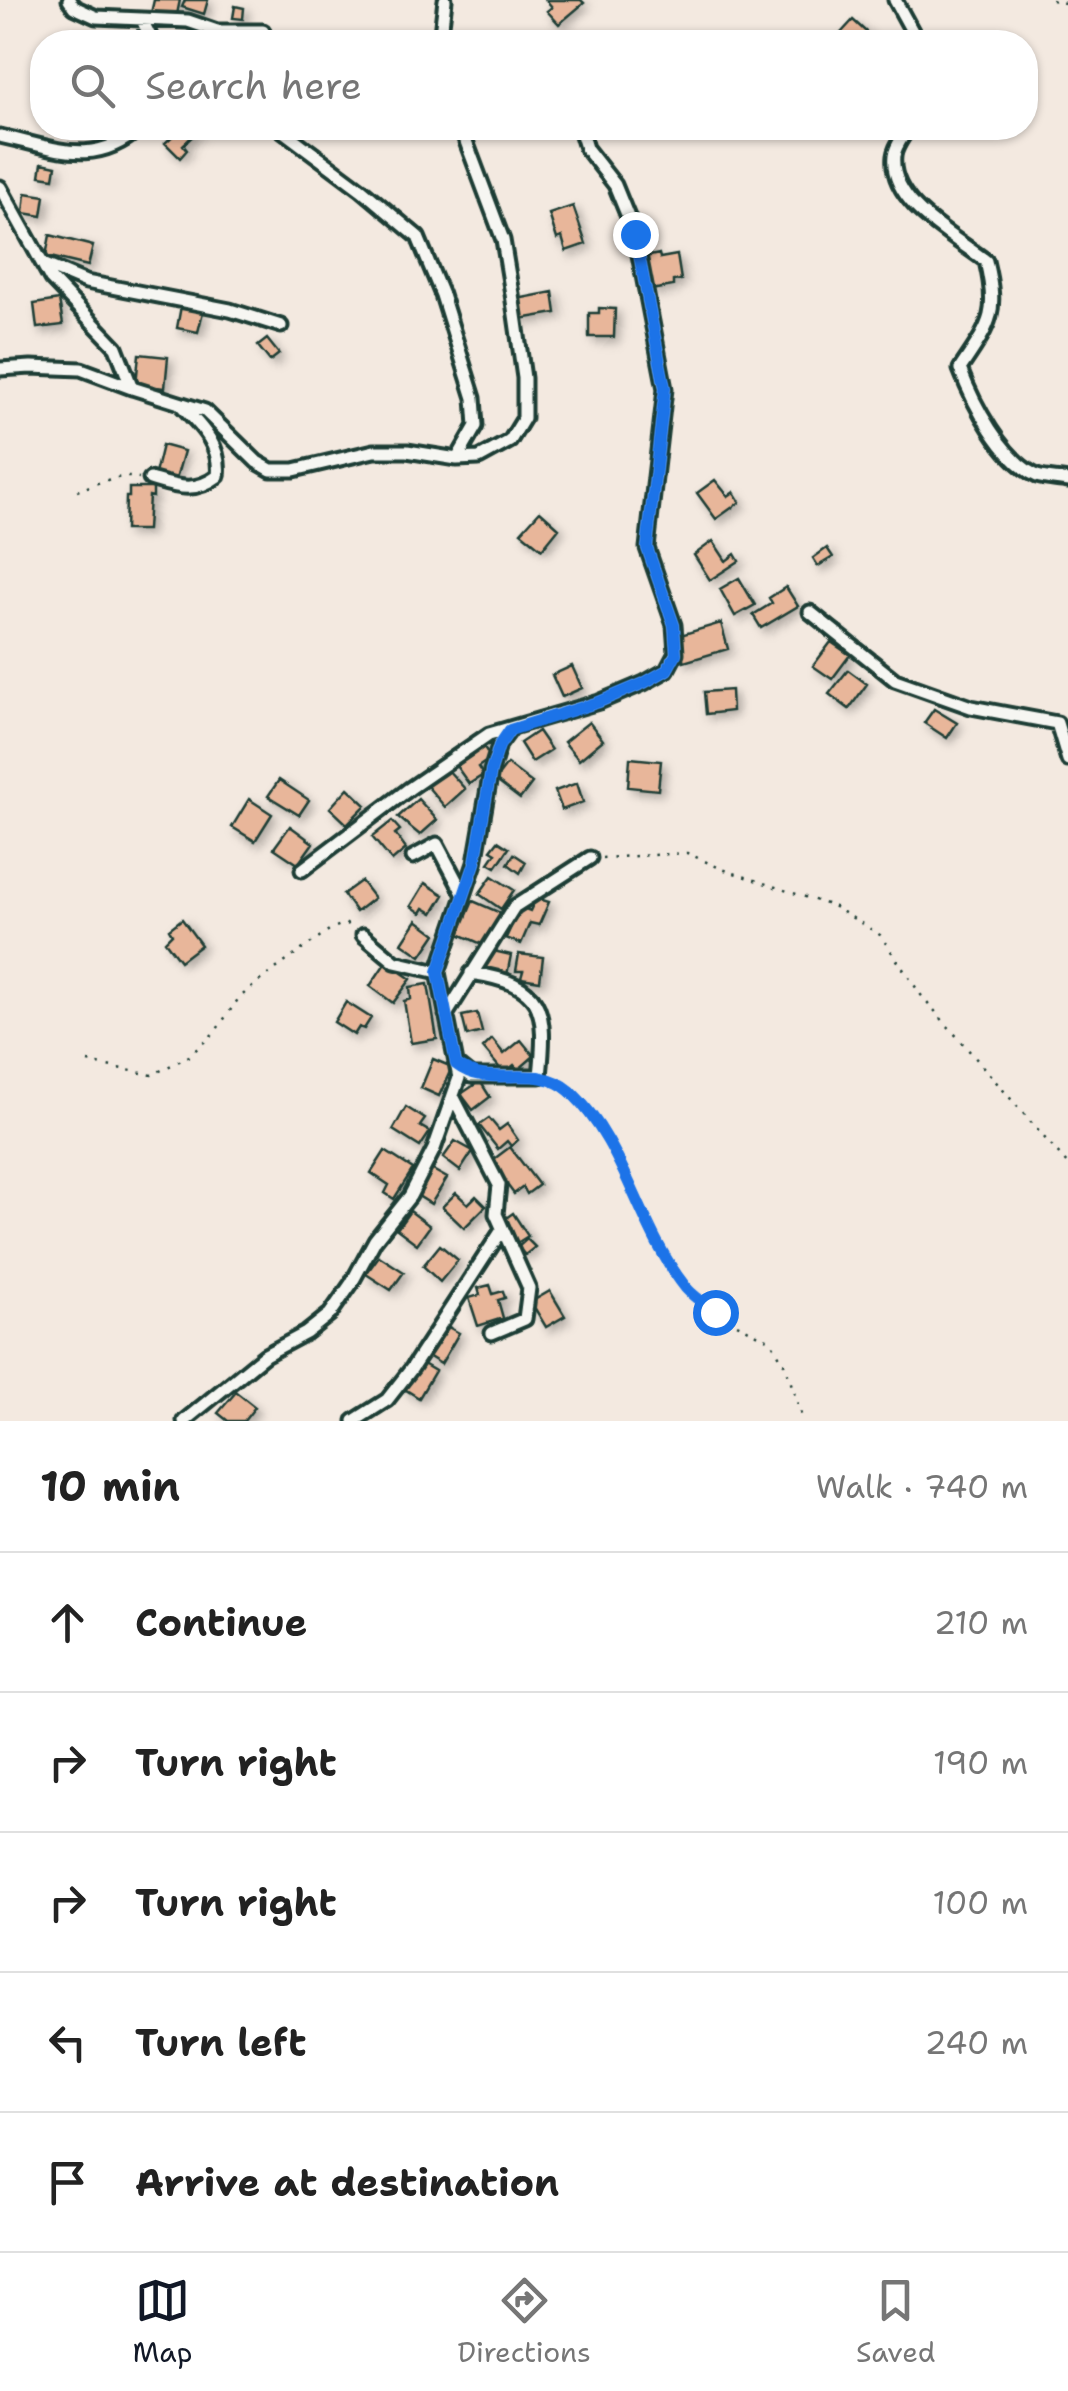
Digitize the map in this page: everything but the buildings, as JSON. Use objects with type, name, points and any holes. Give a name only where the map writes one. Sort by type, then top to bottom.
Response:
[{"type":"street","points":[[68,0],[96,17],[188,21],[214,30]]},
{"type":"street","points":[[441,30],[445,0]]},
{"type":"street","points":[[895,0],[911,30]]},
{"type":"street","points":[[142,20],[147,30]]},
{"type":"street","points":[[0,136],[76,154],[108,149],[122,140]]},
{"type":"street","points":[[295,140],[418,237],[442,295],[474,398],[476,426],[457,459]]},
{"type":"street","points":[[0,369],[81,370],[177,401],[206,412],[257,462],[271,470],[294,470],[374,452],[407,451],[457,459],[479,458],[494,452],[510,441],[524,418],[524,378],[503,240],[466,140]]},
{"type":"street","points":[[302,870],[489,734],[599,702],[644,683],[667,670],[676,654],[674,625],[647,548],[665,388],[635,234],[614,185],[584,140]]},
{"type":"street","points":[[901,140],[894,152],[894,174],[918,212],[986,260],[995,299],[984,334],[960,369],[974,404],[1006,450],[1036,476],[1068,481]]},
{"type":"street","points":[[0,188],[50,279],[116,347],[132,388]]},
{"type":"street","points":[[43,264],[86,282],[215,307],[281,326]]},
{"type":"street","points":[[150,479],[186,490],[206,485],[218,476],[220,463],[214,443],[177,401]]},
{"type":"street","points":[[810,612],[895,680],[970,707],[1057,723],[1068,760]]},
{"type":"street","points":[[184,1421],[265,1354],[306,1334],[330,1314],[376,1240],[410,1196],[434,1148],[459,1078],[438,972],[475,863],[491,771],[499,746],[510,730]]},
{"type":"street","points":[[413,857],[438,844],[464,895]]},
{"type":"street","points":[[446,1014],[514,907],[590,858]]},
{"type":"street","points":[[363,935],[396,962],[438,972]]},
{"type":"street","points":[[456,1064],[471,1076],[540,1076],[544,1042],[538,1002],[519,984],[472,972]]},
{"type":"street","points":[[452,1096],[499,1184],[496,1214],[529,1288],[524,1319],[492,1333]]},
{"type":"street","points":[[354,1421],[386,1400],[412,1368],[502,1230]]},
{"type":"path","points":[[1052,0],[1068,4]]},
{"type":"path","points":[[77,491],[103,480],[127,476],[150,479]]},
{"type":"path","points":[[590,858],[688,854],[835,907],[880,935],[921,995],[1068,1165]]},
{"type":"path","points":[[88,1062],[152,1076],[189,1056],[215,1032],[240,998],[328,930],[344,923],[363,935]]},
{"type":"path","points":[[540,1076],[566,1087],[597,1119],[655,1240],[688,1290],[715,1312],[770,1341],[786,1367],[803,1421]]},
{"type":"route","points":[[635,234],[665,388],[647,548],[674,625],[676,654],[667,670],[644,683],[599,702],[510,730],[499,746],[491,771],[475,863],[438,972],[456,1064],[471,1076],[540,1076],[566,1087],[597,1119],[655,1240],[688,1290],[715,1312]]}]
